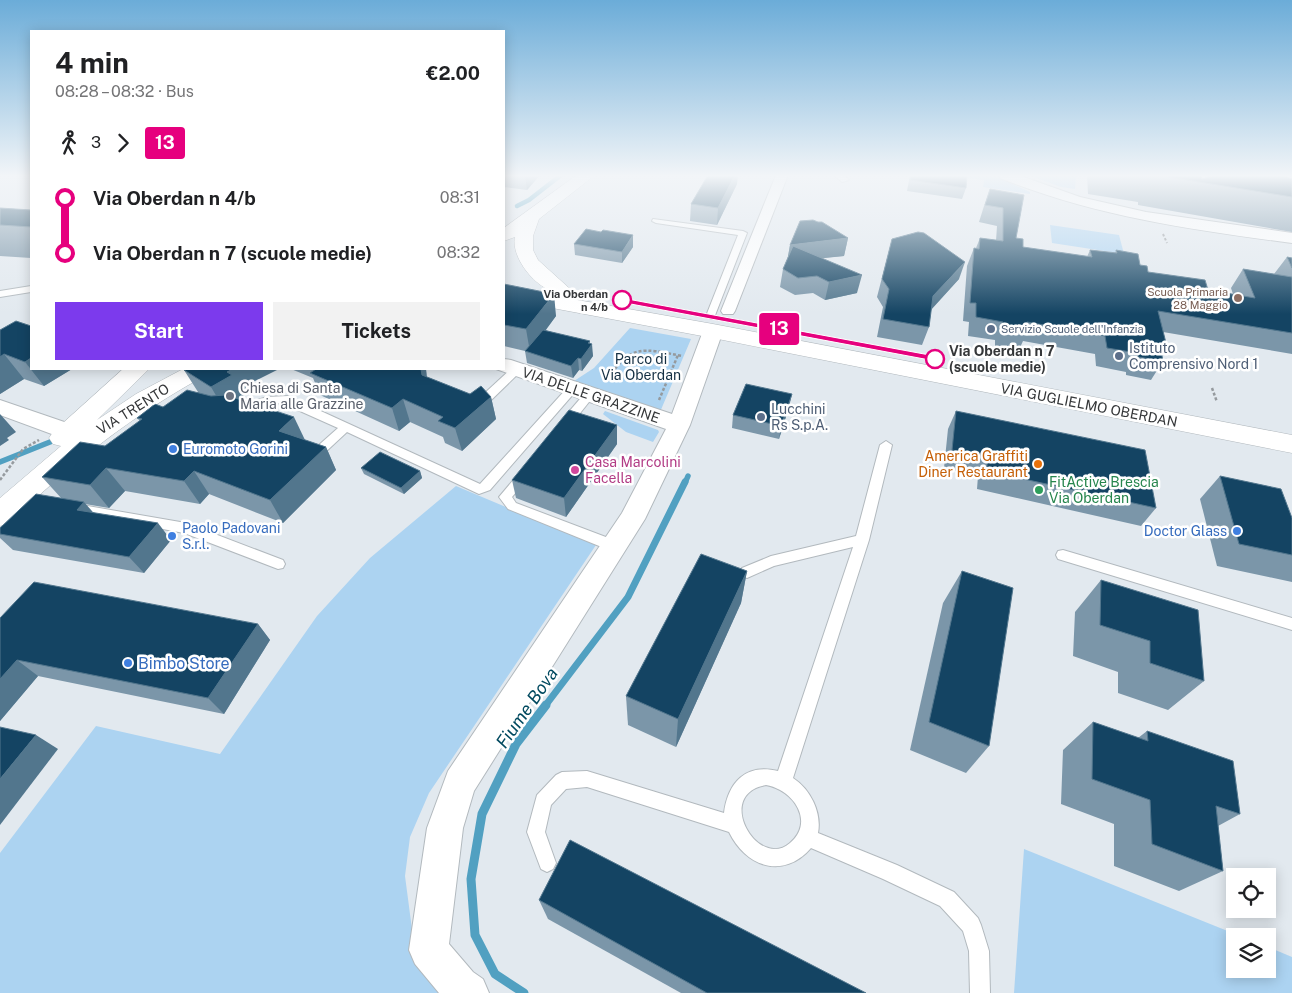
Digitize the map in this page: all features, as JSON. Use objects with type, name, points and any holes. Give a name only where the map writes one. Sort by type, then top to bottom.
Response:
[{"type":"main road","points":[[505,235],[526,221]]},
{"type":"main road","points":[[529,221],[523,240],[524,250],[539,274],[559,288]]},
{"type":"main road","name":"VIA GUGLIELMO OBERDAN","points":[[505,276],[718,319],[1292,426]]},
{"type":"main road","name":"VIA GUGLIELMO OBERDAN","points":[[505,293],[718,319],[1292,444]]},
{"type":"main road","points":[[10,498],[68,442],[136,370]]},
{"type":"main road","name":"VIA TRENTO","points":[[68,442],[170,390],[194,370]]},
{"type":"street","points":[[718,319],[761,221]]},
{"type":"street","points":[[1184,221],[1292,238]]},
{"type":"street","name":"VIA DELLE GRAZZINE","points":[[469,993],[459,986],[429,950],[445,828],[460,783],[632,519],[679,425],[690,358],[718,319]]},
{"type":"street","name":"VIA DELLE GRAZZINE","points":[[510,367],[588,390],[679,425]]},
{"type":"street","points":[[0,407],[68,442]]},
{"type":"lane","points":[[665,221],[743,233],[718,319]]},
{"type":"lane","points":[[0,294],[30,289]]},
{"type":"lane","points":[[476,408],[510,367]]},
{"type":"lane","points":[[231,414],[263,401],[284,399],[479,489],[486,487],[588,390]]},
{"type":"lane","points":[[558,433],[588,390]]},
{"type":"lane","points":[[315,454],[346,426]]},
{"type":"lane","points":[[783,781],[862,540],[886,445]]},
{"type":"lane","points":[[534,462],[505,498],[507,501],[512,506],[614,546]]},
{"type":"lane","points":[[67,508],[186,528],[278,564]]},
{"type":"lane","points":[[747,572],[771,561],[862,540]]},
{"type":"lane","points":[[1063,555],[1292,624]]},
{"type":"lane","points":[[766,777],[783,781],[798,791],[808,807],[810,825],[805,842],[793,854],[775,858],[757,854],[742,842],[733,825],[731,807],[738,791],[750,781],[766,777]]},
{"type":"lane","points":[[547,863],[536,832],[543,801],[562,781],[587,779],[733,825]]},
{"type":"lane","points":[[806,837],[890,872],[947,899],[971,925],[979,951],[980,993]]},
{"type":"path","points":[[588,390],[632,351],[646,350],[690,358],[658,403]]},
{"type":"path","points":[[1212,388],[1217,402]]},
{"type":"path","points":[[10,498],[10,469],[23,449]]},
{"type":"green space","points":[[1050,225],[1119,235],[1124,254],[1052,243]]},
{"type":"green space","name":"Parco di Via Oberdan","points":[[630,328],[691,339],[660,412],[571,383],[594,368]]},
{"type":"green space","points":[[605,411],[658,430],[659,432],[653,442],[626,432],[603,414]]},
{"type":"green space","points":[[456,486],[596,545],[429,793],[410,837],[405,876],[413,937],[443,993],[0,993],[0,853],[96,726],[220,754],[317,616],[370,558]]},
{"type":"green space","points":[[1024,849],[1226,930],[1226,978],[1276,978],[1276,950],[1292,957],[1292,993],[1014,993]]},
{"type":"building","points":[[0,221],[30,221],[30,227],[0,225]]},
{"type":"building","points":[[800,221],[822,222],[848,238],[790,245]]},
{"type":"building","points":[[1003,221],[1019,221],[1016,238],[1023,239],[1023,247],[1092,257],[1090,250],[1117,253],[1116,250],[1138,254],[1140,265],[1147,266],[1148,272],[1205,280],[1208,290],[1255,298],[1243,269],[1292,277],[1292,333],[1158,311],[1167,347],[1160,346],[1163,361],[1138,357],[1137,353],[1107,348],[1105,336],[1027,322],[1027,333],[1003,329],[1003,322],[976,317],[976,303],[970,303],[974,248],[979,249],[980,238],[1003,241]]},
{"type":"building","points":[[586,229],[633,235],[622,252],[574,244]]},
{"type":"building","points":[[918,232],[924,233],[965,262],[933,296],[929,327],[883,319],[889,289],[882,279],[892,239]]},
{"type":"building","points":[[793,246],[862,275],[829,282],[817,276],[798,278],[783,269]]},
{"type":"building","points":[[1287,257],[1292,258],[1292,268]]},
{"type":"building","points":[[505,284],[554,294],[526,329],[505,325]]},
{"type":"building","points":[[16,321],[30,326],[30,359],[25,362],[4,354],[0,357],[0,330]]},
{"type":"building","points":[[543,330],[590,341],[588,343],[592,344],[581,359],[578,358],[571,366],[525,351]]},
{"type":"building","points":[[184,370],[231,370],[227,372],[232,375],[211,387]]},
{"type":"building","points":[[314,370],[421,370],[422,375],[470,394],[481,386],[491,397],[455,428],[438,421],[443,417],[403,399],[392,408],[310,373]]},
{"type":"building","points":[[746,384],[792,394],[781,426],[733,415]]},
{"type":"building","points":[[187,390],[211,396],[226,395],[294,417],[279,431],[326,447],[270,500],[194,471],[184,481],[106,468],[90,485],[42,477],[80,442],[105,446],[142,419],[137,418],[155,404],[163,407]]},
{"type":"building","points":[[569,410],[617,425],[564,498],[512,480]]},
{"type":"building","points":[[956,411],[1145,450],[1156,508],[987,471],[987,458],[952,450]]},
{"type":"building","points":[[380,452],[420,471],[401,488],[361,468]]},
{"type":"building","points":[[1220,476],[1281,489],[1292,518],[1292,555],[1239,544]]},
{"type":"building","points":[[36,494],[84,502],[77,510],[158,523],[129,557],[0,534],[0,528]]},
{"type":"building","points":[[701,554],[747,571],[678,719],[626,696]]},
{"type":"building","points":[[962,571],[1013,588],[989,746],[929,722]]},
{"type":"building","points":[[1101,580],[1198,610],[1204,681],[1150,663],[1150,641],[1100,625]]},
{"type":"building","name":"Bimbo Store","points":[[34,582],[258,624],[208,698],[17,660],[0,679],[0,618]]},
{"type":"building","points":[[1093,722],[1148,741],[1147,731],[1233,761],[1240,814],[1216,806],[1223,871],[1152,844],[1150,800],[1092,779]]},
{"type":"building","points":[[0,727],[36,735],[0,779]]},
{"type":"building","points":[[570,840],[866,993],[707,993],[539,900]]},
{"type":"waterway","points":[[0,462],[55,440]]},
{"type":"waterway","name":"Fiume Bova","points":[[685,483],[688,476]]},
{"type":"waterway","name":"Fiume Bova","points":[[545,706],[628,597],[685,482]]},
{"type":"waterway","name":"Fiume Bova","points":[[524,993],[495,974],[475,935],[471,879],[482,814],[516,744],[546,705]]},
{"type":"bus line","name":"13","points":[[622,300],[935,359]]},
{"type":"place","name":"Scuola Primaria 28 Maggio","points":[[1238,298]]},
{"type":"place","name":"Via Oberdan n 4/b","points":[[622,300]]},
{"type":"place","name":"Servizio Scuole dell'Infanzia","points":[[991,329]]},
{"type":"place","name":"Istituto Comprensivo Nord 1","points":[[1119,356]]},
{"type":"place","name":"Via Oberdan n 7 (scuole medie)","points":[[935,359]]},
{"type":"place","name":"Chiesa di Santa Maria alle Grazzine","points":[[230,396]]},
{"type":"place","name":"Lucchini Rs S.p.A.","points":[[761,417]]},
{"type":"place","name":"Euromoto Gorini","points":[[173,449]]},
{"type":"place","name":"America Graffiti Diner Restaurant","points":[[1038,464]]},
{"type":"place","name":"Casa Marcolini Facella","points":[[575,470]]},
{"type":"place","name":"FitActive Brescia Via Oberdan","points":[[1039,490]]},
{"type":"place","name":"Doctor Glass","points":[[1237,531]]},
{"type":"place","name":"Paolo Padovani S.r.l.","points":[[172,536]]},
{"type":"place","name":"Bimbo Store","points":[[128,663]]}]
